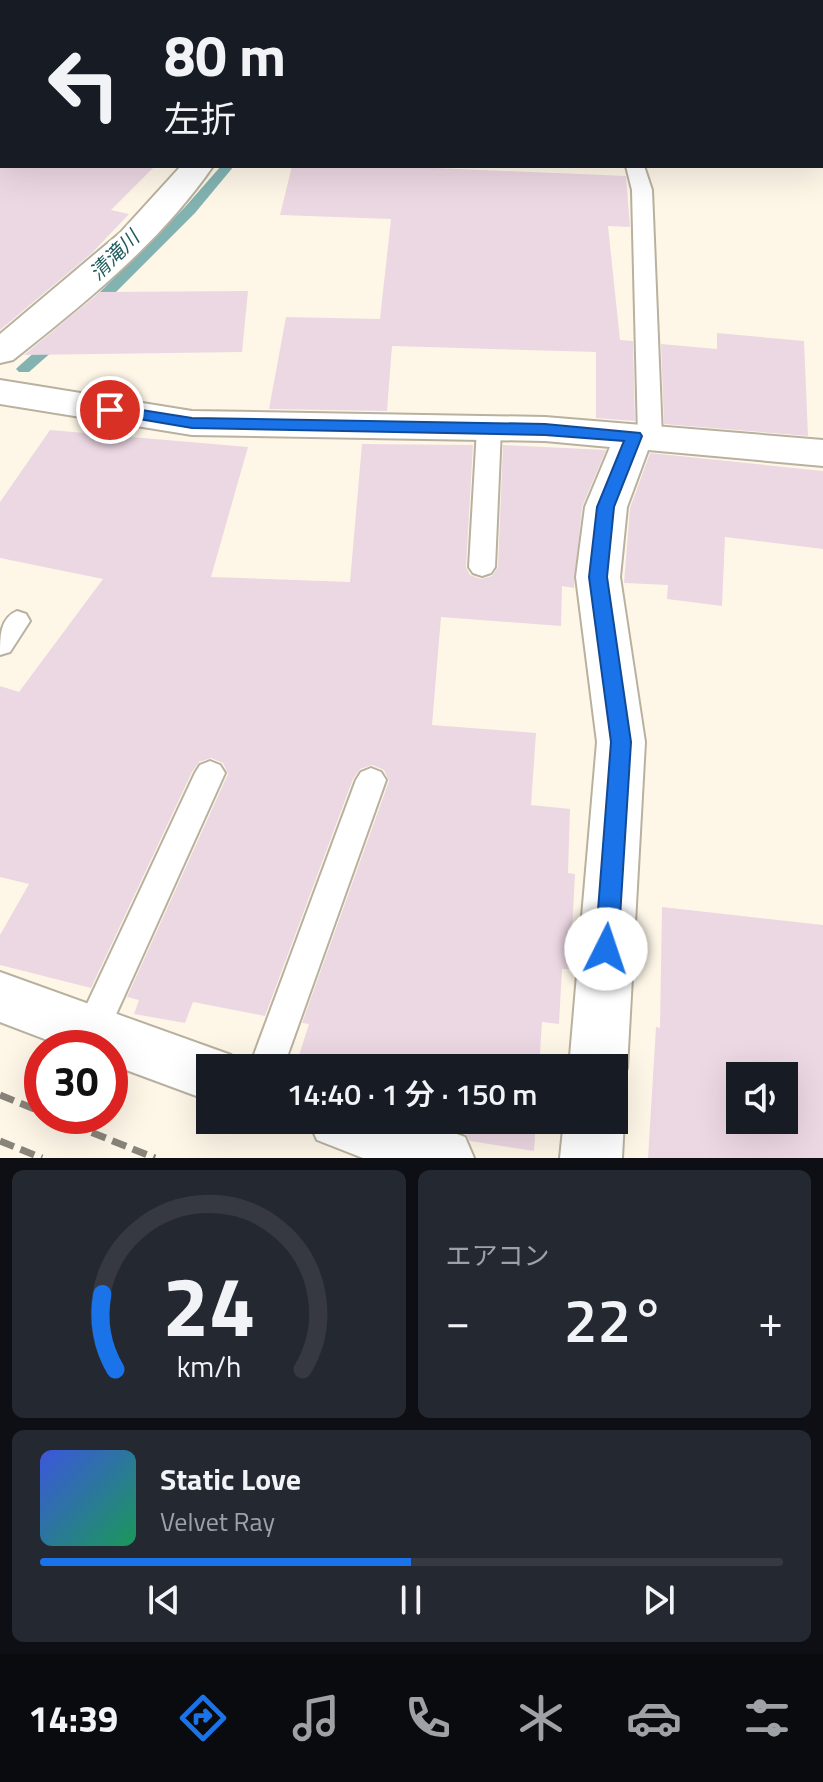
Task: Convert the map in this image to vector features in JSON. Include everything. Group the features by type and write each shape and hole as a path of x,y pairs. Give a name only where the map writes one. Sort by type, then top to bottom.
{"street":[{"path":"0,352 42,319 137,233 195,168"},
{"path":"0,392 192,423 489,429 642,437 823,453"},
{"path":"599,1054 621,742 598,577 606,507 642,437"},
{"path":"0,997 92,1030"},
{"path":"128,1043 196,1069"},
{"path":"377,1134 443,1158"},
{"path":"591,1158 593,1134"}],"lane":[{"path":"636,168 642,190 642,437"},
{"path":"482,567 489,429"},
{"path":"0,645 17,621"},
{"path":"92,1030 210,773"},
{"path":"271,1054 371,780"}],"building":[{"path":"0,168 153,168 111,210 129,214 92,253 0,330"},
{"path":"292,168 436,168 626,176 630,227 608,226 620,340 633,341 635,421 596,418 596,352 392,346 387,411 269,409 286,317 380,319 391,219 280,215"},
{"path":"248,291 242,352 24,355 100,292"},
{"path":"717,333 804,341 808,436 664,424 661,344 717,349"},
{"path":"50,430 248,447 211,577 350,582 362,444 473,445 466,567 470,575 481,579 492,576 498,567 503,445 606,450 582,507 574,588 562,586 561,626 441,617 432,725 536,733 531,805 570,809 568,873 575,874 570,969 562,969 559,1024 542,1022 540,1054 299,1054 309,1024 302,1023 389,781 384,770 372,765 360,769 353,779 265,1016 193,1002 185,1023 134,1014 139,1000 127,997 228,774 223,763 211,758 199,762 192,772 91,988 0,965 0,935 29,884 0,877 0,686 19,692 103,579 0,558 0,502"},
{"path":"650,453 823,471 823,549 725,537 722,606 667,599 668,585 624,583 630,508"},
{"path":"662,907 823,925 823,1158 648,1158 656,1027 660,1028"},
{"path":"466,1134 535,1134 534,1151 470,1141"}],"waterway":[{"name":"清滝川","path":"92,308 190,210 226,168"},
{"name":"清滝川","path":"24,369 58,339"}],"railway":[{"path":"0,1095 24,1105"},
{"path":"96,1134 155,1158"},
{"path":"0,1141 42,1158"}],"route":[{"path":"110,410 192,423 545,429 634,436 606,507 598,577 621,742 606,949"}]}
